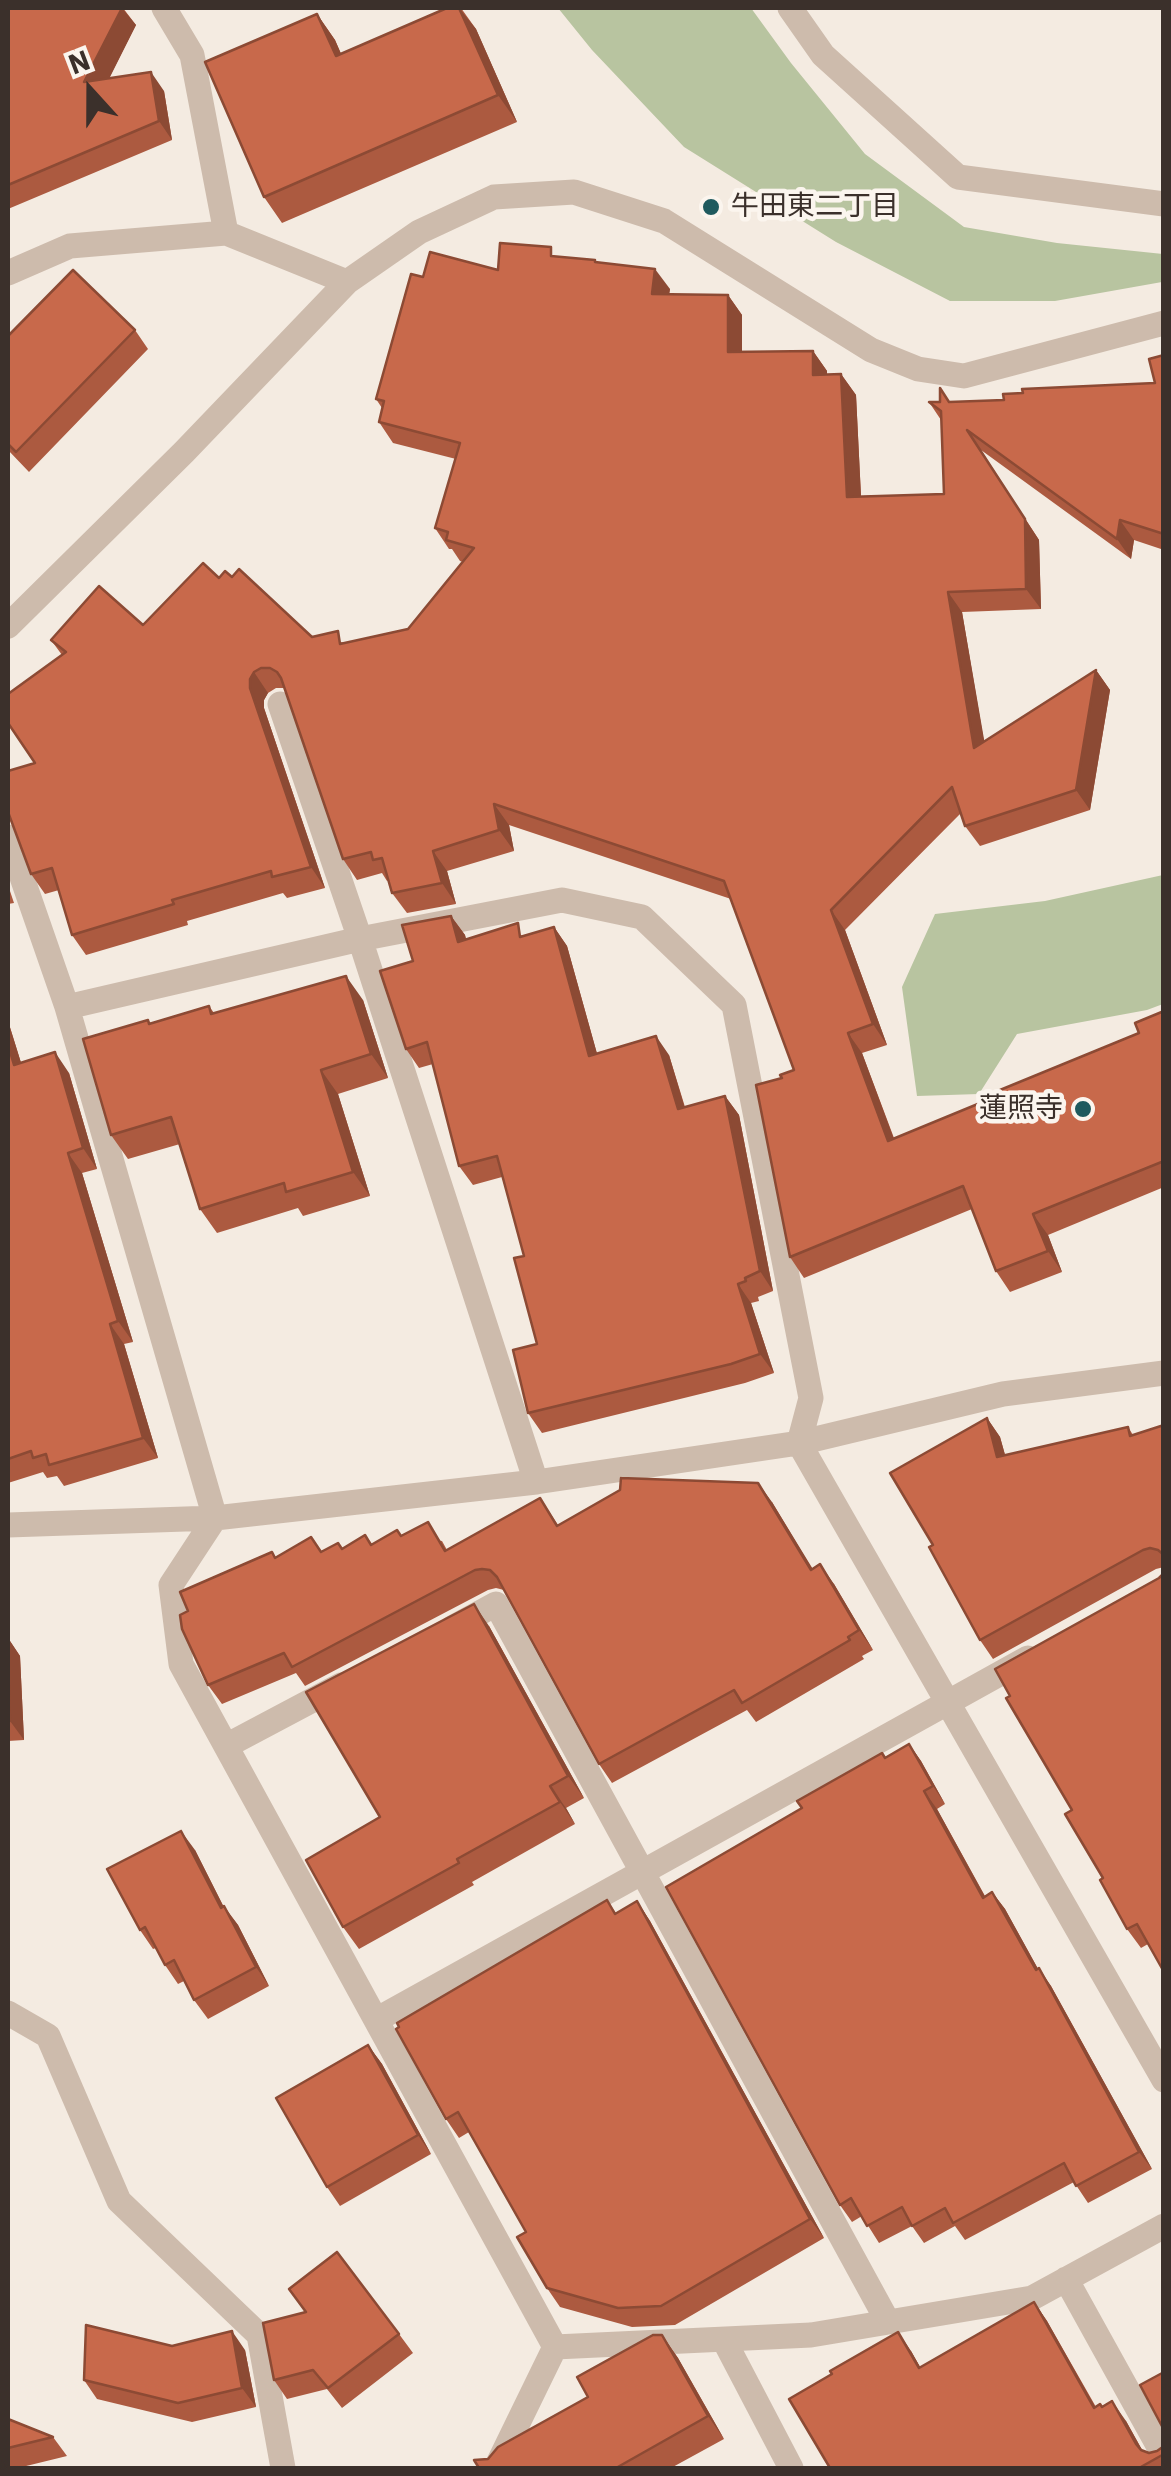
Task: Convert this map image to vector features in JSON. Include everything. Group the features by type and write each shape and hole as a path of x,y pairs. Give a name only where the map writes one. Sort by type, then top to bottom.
{"street":[{"path":"164,8 192,54 226,233"},
{"path":"790,8 822,55 958,176 1164,204"},
{"path":"8,626 184,452 347,282 419,232 494,197 574,192 664,222 872,350 918,369 964,376 1164,322"},
{"path":"8,272 70,246 226,233 347,282"},
{"path":"280,704 536,1482"},
{"path":"8,837 68,1007 216,1518"},
{"path":"68,1007 360,938 562,900 642,916 734,1005 811,1398 799,1443 1164,2080"},
{"path":"8,1524 216,1518 536,1482 799,1443 1003,1394 1164,1373"},
{"path":"216,1518 171,1584 181,1664 555,2347"},
{"path":"428,1640 496,1604 888,2322"},
{"path":"376,2020 1047,1647"},
{"path":"226,1746 361,1675"},
{"path":"8,2013 48,2036 119,2201 259,2335 283,2468"},
{"path":"555,2347 811,2335 1032,2298 1164,2226"},
{"path":"1066,2279 1164,2456"},
{"path":"724,2340 791,2468"},
{"path":"496,2468 555,2347"}],"green space":[{"path":"558,8 751,8 865,154 964,227 1057,243 1163,254 1162,282 1055,301 950,301 836,242 684,147 592,50"},
{"path":"1163,875 1163,1004 1017,1034 979,1094 917,1096 902,987 935,914 1045,901"}],"building":[{"path":"8,8 122,8 84,82 151,72 159,121 8,185"},
{"path":"447,8 459,8 498,95 264,197 205,62 317,14 336,56"},
{"path":"500,243 551,247 551,256 655,269 652,294 728,295 728,352 813,351 813,375 841,374 847,497 944,494 941,411 929,402 940,402 940,388 949,402 1004,400 1003,394 1023,393 1022,389 1155,383 1149,359 1164,355 1164,534 1120,520 1117,539 967,430 1025,519 1026,589 948,592 974,748 1096,670 1076,790 965,826 952,787 831,910 873,1024 848,1033 888,1141 1139,1033 1135,1023 1164,1011 1164,1161 1033,1214 1048,1251 996,1271 963,1186 790,1257 756,1085 782,1078 780,1075 794,1070 724,881 494,804 499,830 433,851 442,883 392,893 382,858 373,860 371,852 343,859 281,678 270,668 254,672 250,688 311,867 272,877 271,871 72,935 52,868 31,874 8,812 8,771 35,763 8,723 8,694 66,652 51,640 99,586 143,625 203,563 219,578 225,571 232,577 239,569 312,637 338,631 340,644 408,629 474,548 446,540 448,532 435,528 460,443 379,422 384,401 376,399 411,274 423,277 430,252 498,270"},
{"path":"73,270 135,330 16,452 8,444 8,336"},
{"path":"451,916 458,942 518,923 520,937 554,927 589,1056 656,1036 678,1109 725,1096 760,1271 738,1284 760,1354 528,1413 513,1350 537,1344 514,1258 524,1256 497,1156 459,1166 427,1042 406,1049 380,971 413,961 402,925"},
{"path":"346,976 371,1054 321,1070 353,1172 286,1192 284,1183 200,1209 171,1117 111,1135 83,1039 209,1006 211,1014"},
{"path":"8,1045 14,1065 55,1052 83,1148 68,1153 118,1321 110,1324 143,1438 49,1465 46,1454 33,1458 31,1451 8,1459"},
{"path":"987,1418 997,1457 1128,1427 1130,1436 1164,1425 1164,1555 1150,1548 1143,1550 980,1640 929,1547 933,1545 890,1473"},
{"path":"621,1478 758,1483 811,1570 820,1564 859,1630 848,1637 850,1640 742,1703 734,1690 599,1764 490,1570 475,1570 292,1667 284,1653 208,1685 182,1629 180,1615 188,1611 180,1592 272,1552 275,1558 311,1537 321,1552 338,1543 342,1549 365,1535 371,1545 397,1530 401,1536 428,1522 445,1551 540,1498 557,1526 620,1490"},
{"path":"1164,1573 1164,1972 1137,1924 1127,1929 1100,1880 1103,1878 1065,1814 1072,1810 1006,1698 1010,1696 995,1669"},
{"path":"474,1604 568,1776 550,1786 560,1802 343,1927 306,1860 380,1817 306,1692"},
{"path":"909,1744 933,1786 924,1791 983,1898 992,1892 1036,1970 1039,1968 1139,2152 1076,2186 1064,2163 953,2223 945,2208 912,2226 902,2207 867,2226 851,2198 840,2205 666,1887 802,1808 797,1801 882,1753 885,1758"},
{"path":"181,1831 256,1967 194,2000 174,1960 165,1965 145,1927 140,1930 107,1869"},
{"path":"607,1900 615,1914 637,1901 810,2219 661,2306 618,2308 547,2288 517,2237 526,2232 458,2112 446,2119 396,2029 397,2023"},
{"path":"368,2045 418,2135 327,2187 276,2098"},
{"path":"337,2252 399,2334 328,2388 313,2370 274,2380 263,2323 306,2312 289,2289"},
{"path":"1034,2302 1094,2408 1112,2401 1141,2450 1149,2453 1164,2446 1164,2454 1139,2468 830,2468 789,2399 898,2332 919,2368"},
{"path":"86,2325 172,2346 232,2331 242,2388 178,2403 84,2380"},
{"path":"653,2335 662,2335 708,2416 616,2468 479,2468 474,2460 488,2459 498,2447 588,2397 577,2377"},
{"path":"1164,2372 1164,2430 1140,2385"},
{"path":"8,2419 53,2437 8,2448"}],"place":[{"name":"牛田東二丁目","path":"711,207"},
{"name":"蓮照寺","path":"1083,1109"}]}
